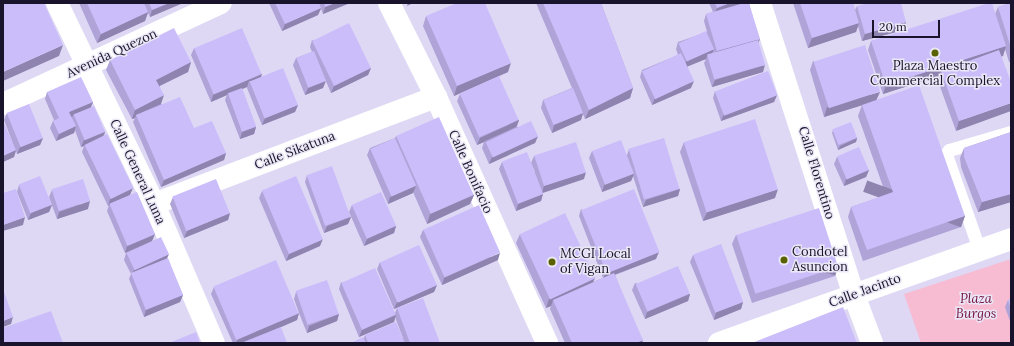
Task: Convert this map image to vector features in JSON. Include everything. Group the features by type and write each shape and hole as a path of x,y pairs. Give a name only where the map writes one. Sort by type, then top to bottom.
{"street":[{"name":"Calle General Luna","path":"57,3 86,66 154,204 214,343"},
{"name":"Avenida Quezon","path":"3,104 221,3"},
{"name":"Calle Bonifacio","path":"389,3 436,97 548,343"},
{"name":"Calle Florentino","path":"760,3 854,295 872,343"},
{"name":"Calle Sikatuna","path":"154,204 436,97"},
{"name":"Calle Jacinto","path":"719,343 979,249 1011,240"}],"lane":[{"path":"979,249 946,154 949,150 1011,132"}],"green space":[{"name":"Plaza Burgos","path":"1011,259 1011,343 921,343 904,294"}],"building":[{"path":"3,3 44,3 63,45 3,72"},
{"path":"87,3 144,3 148,12 101,34"},
{"path":"149,3 169,3 152,10"},
{"path":"275,3 319,3 321,8 285,24"},
{"path":"324,3 335,3 325,7"},
{"path":"457,3 485,3 511,63 457,86 426,16"},
{"path":"543,3 601,3 633,88 589,110"},
{"path":"715,3 730,3 717,8"},
{"path":"744,3 749,3 760,39 717,51 706,14"},
{"path":"800,3 853,3 859,23 812,38"},
{"path":"868,3 901,3 906,22 865,34 857,6"},
{"name":"Plaza Maestro Commercial Complex","path":"992,3 1006,46 886,85 871,41"},
{"path":"1011,3 1011,48 998,7"},
{"path":"349,23 371,68 334,86 312,41"},
{"path":"174,28 191,62 156,80 164,95 135,110 110,60"},
{"path":"242,28 262,74 214,94 194,48"},
{"path":"706,31 714,49 687,61 679,43"},
{"path":"758,40 765,65 714,80 707,55"},
{"name":"Plaza Maestro Commercial Complex","path":"865,45 880,92 829,108 814,62"},
{"path":"999,50 1011,82 1011,103 959,121 941,71"},
{"path":"314,51 326,81 308,88 296,58"},
{"path":"681,53 694,81 655,99 642,71"},
{"path":"283,68 298,105 265,119 250,81"},
{"path":"768,71 777,95 724,116 715,91"},
{"path":"499,76 519,120 479,137 460,93"},
{"path":"81,77 93,102 69,112 76,126 59,134 53,121 59,118 47,92"},
{"name":"Plaza Maestro Commercial Complex","path":"919,85 965,216 867,250 851,207 893,192 862,105"},
{"path":"242,88 256,127 242,132 228,93"},
{"path":"573,88 583,113 553,125 543,100"},
{"path":"180,97 194,128 212,121 226,153 164,180 136,115"},
{"path":"29,104 43,138 21,147 7,113"},
{"path":"94,106 105,132 85,140 74,115"},
{"path":"439,117 474,195 431,214 396,136"},
{"path":"755,119 778,189 707,213 684,142"},
{"path":"531,121 538,136 493,158 486,142"},
{"path":"3,122 16,150 3,156"},
{"path":"851,122 857,138 838,145 832,129"},
{"path":"1011,132 1011,194 982,202 964,157 964,148"},
{"path":"107,134 133,188 111,199 85,145"},
{"path":"395,138 416,186 391,196 370,149"},
{"path":"664,138 679,189 644,200 629,149"},
{"path":"621,140 634,174 605,185 592,151"},
{"path":"576,142 586,172 544,186 534,156"},
{"path":"859,147 869,170 847,179 837,156"},
{"path":"527,152 543,194 518,204 502,162"},
{"path":"332,166 350,217 325,226 307,175"},
{"path":"40,176 52,205 30,213 19,185"},
{"path":"296,176 323,240 289,254 262,190"},
{"path":"83,179 90,201 59,211 52,189"},
{"path":"216,179 230,213 186,231 172,197"},
{"path":"16,189 25,217 3,225 3,193"},
{"path":"634,189 659,252 607,273 581,210"},
{"path":"137,192 155,234 127,246 109,204"},
{"path":"381,192 396,226 367,239 352,205"},
{"path":"479,205 500,253 444,277 423,230"},
{"name":"Condotel Asuncion","path":"819,208 838,267 755,294 736,235"},
{"path":"565,213 595,278 550,299 520,234"},
{"path":"161,237 169,254 135,270 127,253"},
{"path":"721,244 743,302 715,313 693,255"},
{"path":"419,245 437,285 398,303 380,262"},
{"path":"168,258 183,295 146,310 131,273"},
{"path":"276,260 299,313 236,340 213,287"},
{"path":"678,266 690,294 647,312 636,284"},
{"path":"375,268 396,315 362,330 341,283"},
{"path":"614,273 643,340 636,343 572,343 553,300"},
{"path":"327,280 339,314 308,325 296,291"},
{"path":"3,289 13,317 3,321"},
{"path":"423,298 440,343 410,343 397,308"},
{"path":"1011,299 1011,310 1008,300"},
{"path":"843,307 857,343 752,343"},
{"path":"51,311 63,343 3,343 3,328"},
{"path":"396,322 405,343 368,343 365,335"},
{"path":"281,327 287,343 241,343"},
{"path":"196,332 200,343 169,343"},
{"path":"363,337 366,343 351,343"}],"place":[{"name":"Plaza Maestro Commercial Complex","path":"935,53"},
{"name":"Condotel Asuncion","path":"784,260"},
{"name":"MCGI Local of Vigan","path":"552,262"}]}
